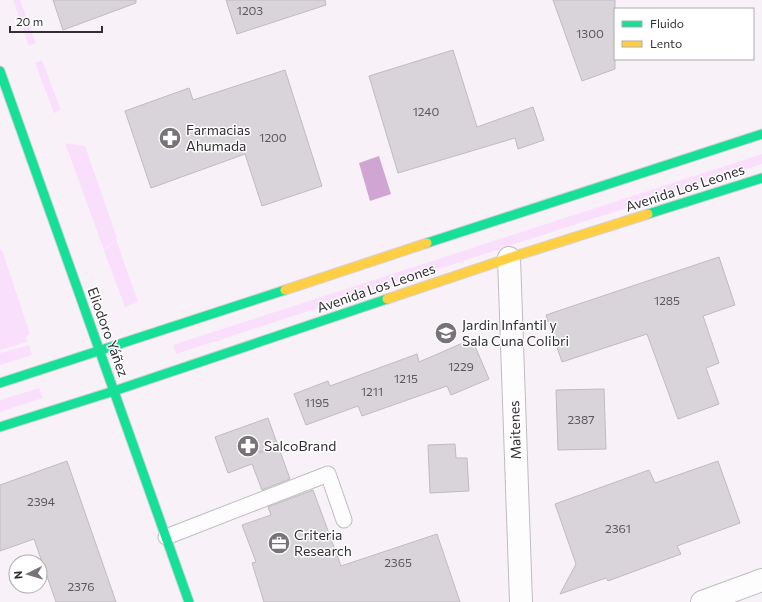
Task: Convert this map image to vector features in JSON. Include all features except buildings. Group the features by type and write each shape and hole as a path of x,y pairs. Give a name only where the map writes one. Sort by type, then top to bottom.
{"main road":[{"name":"Eliodoro Yáñez","path":"0,71 189,602"},
{"name":"Avenida Los Leones","path":"0,383 762,134"},
{"name":"Avenida Los Leones","path":"0,427 114,391 508,258 762,178"}],"street":[{"name":"Maitenes","path":"508,258 521,602"},
{"path":"702,602 762,580"}],"lane":[{"path":"166,537 328,474 344,520"}],"shaded area":[{"path":"13,0 20,0 36,43 29,46"},
{"path":"42,60 61,110 54,113 35,63"},
{"path":"65,143 85,146 117,238 104,250"},
{"path":"762,154 762,164 176,354 173,345"},
{"path":"379,156 391,194 370,201 359,163"},
{"path":"116,239 138,302 125,307 104,251"},
{"path":"0,250 2,250 30,334 26,336 27,342 0,350"},
{"path":"29,345 32,355 0,365 0,353"},
{"path":"39,388 43,398 0,412 0,400"}],"traffic: fast":[{"path":"0,71 189,602"},
{"path":"427,243 762,134"},
{"path":"648,214 762,178"},
{"path":"0,383 285,290"},
{"path":"0,427 114,391 387,299"}],"traffic: slow":[{"path":"387,299 509,258 648,214"},
{"path":"285,290 427,243"}],"place":[{"name":"Farmacias Ahumada","path":"170,138"},
{"name":"Jardin Infantil y Sala Cuna Colibri","path":"446,333"},
{"name":"SalcoBrand","path":"248,446"},
{"name":"Criteria Research","path":"279,543"}]}
